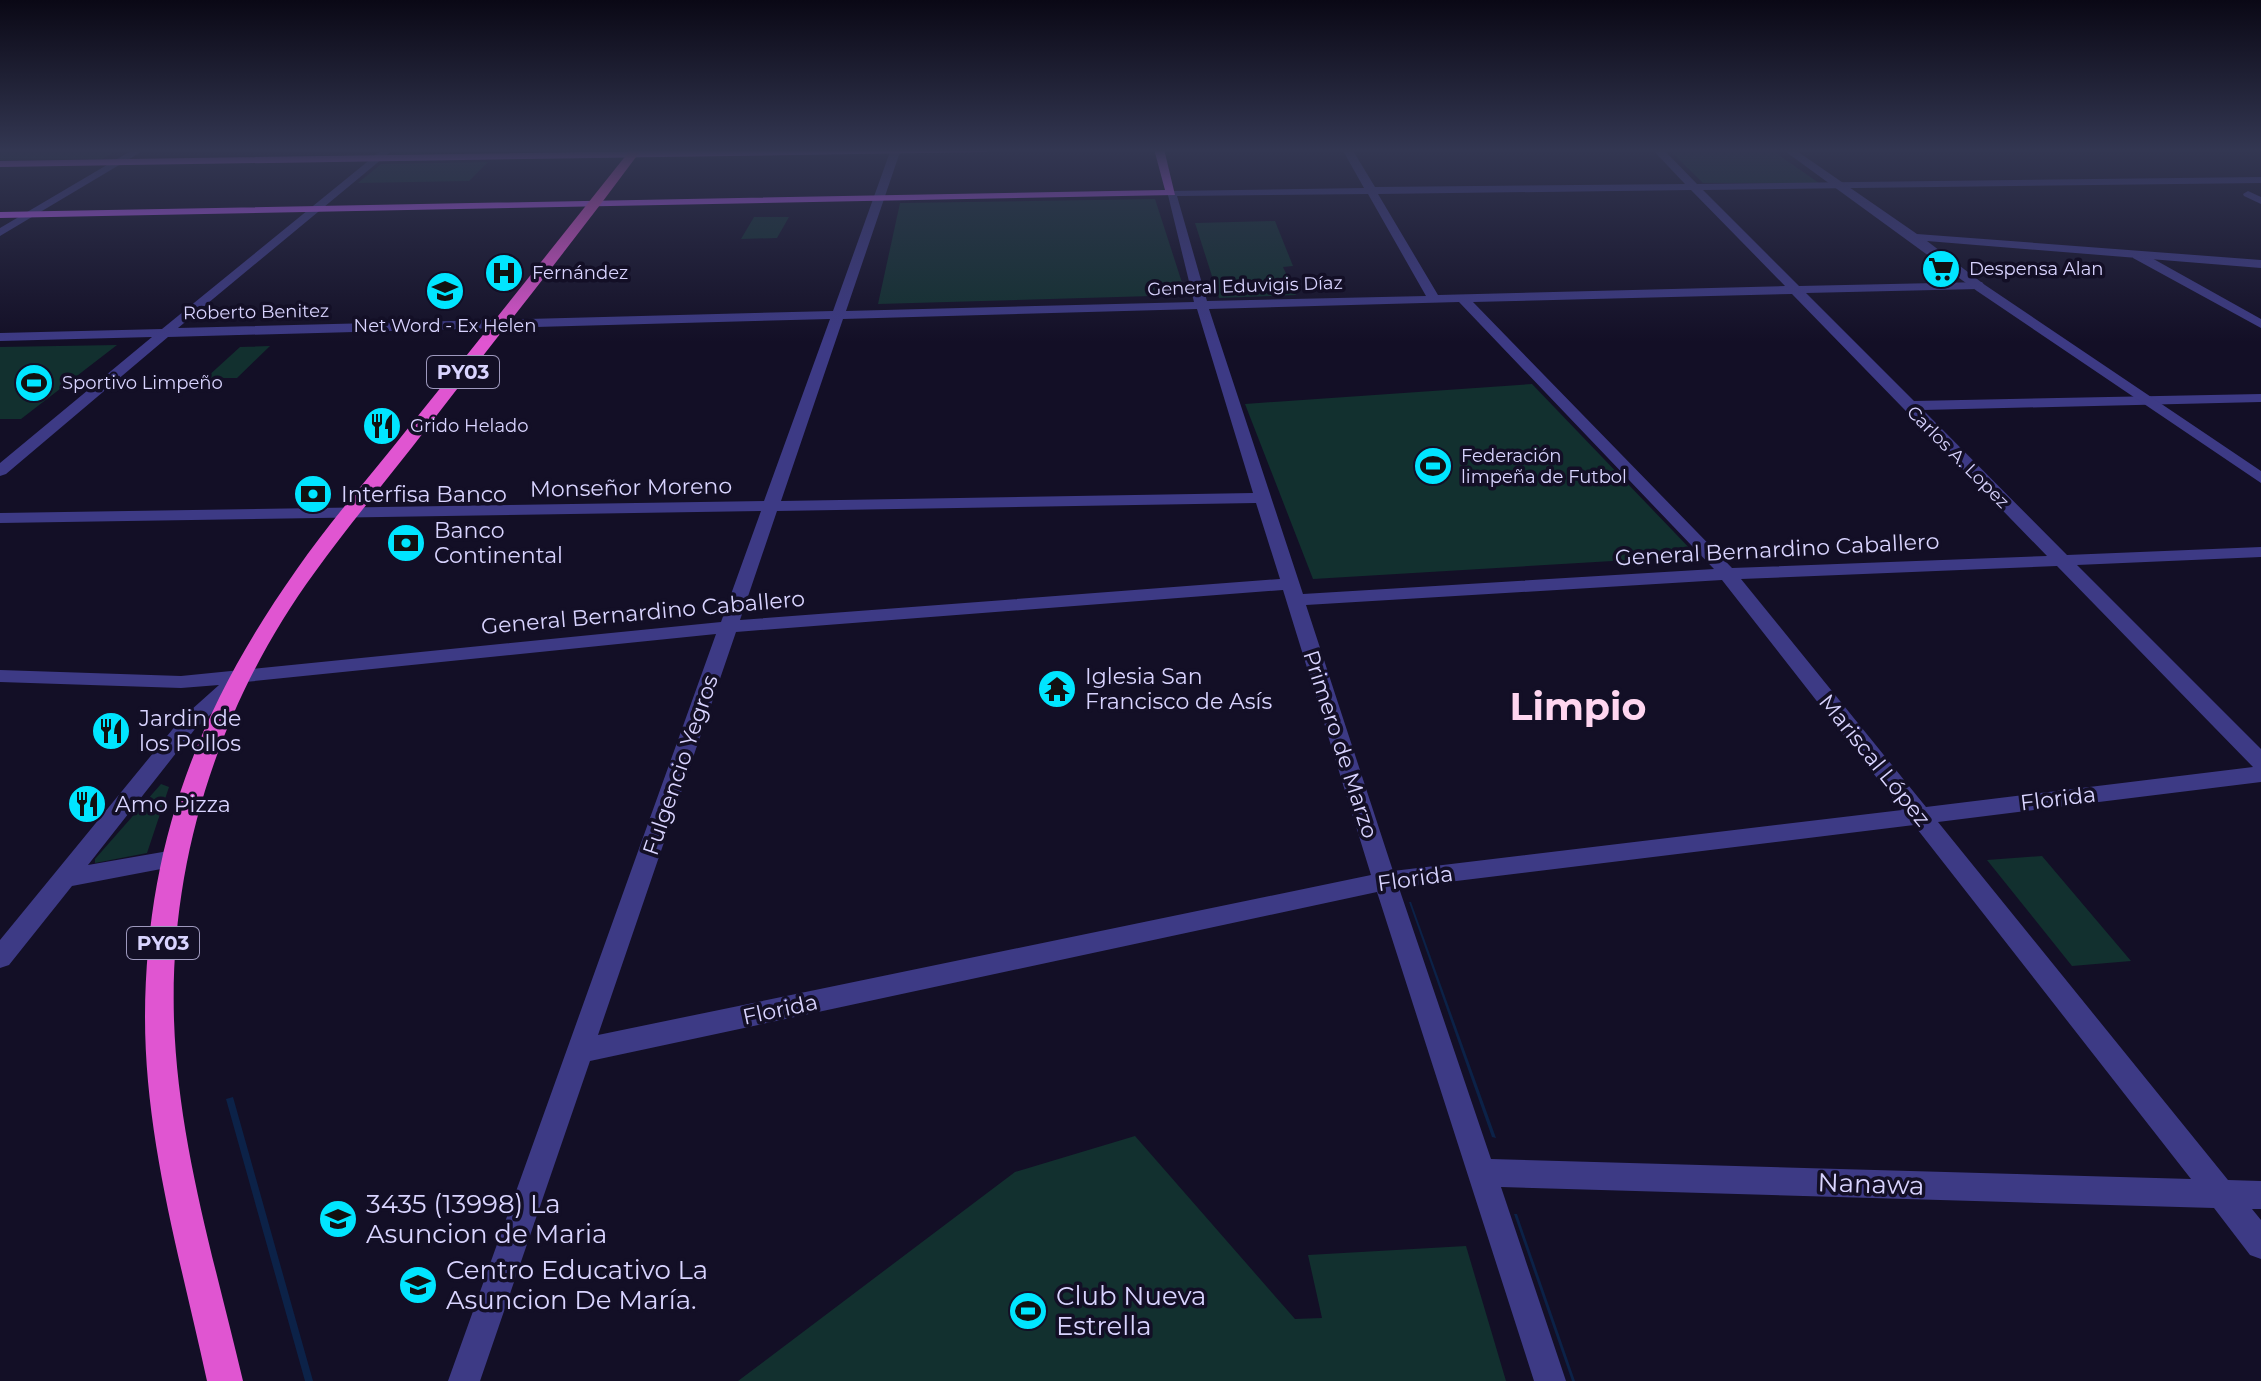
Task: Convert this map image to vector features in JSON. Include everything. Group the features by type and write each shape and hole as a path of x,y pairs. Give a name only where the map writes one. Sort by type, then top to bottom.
{"highway":[{"name":"PY03","path":"225,1381 182,1192 166,1105 160,1041 167,900 174,859 201,762 240,676 266,629 298,582 507,324 590,213"}],"main road":[{"path":"0,215 139,213"}],"street":[{"path":"0,233 33,213"},
{"path":"0,471 307,213"},
{"name":"Fulgencio Yegros","path":"464,1381 874,213"},
{"name":"Primero de Marzo","path":"1177,213 1202,306 1385,881 1550,1381"},
{"path":"1384,213 1434,299"},
{"name":"Carlos A. Lopez","path":"1722,213 1908,406 2261,762"},
{"path":"1880,213 1980,286 2261,478"},
{"path":"1914,237 2261,264"},
{"path":"2137,255 2261,324"},
{"path":"1980,286 1978,293 1982,298 2261,495"},
{"name":"General Eduvigis Díaz","path":"507,324 1980,286"},
{"name":"Mariscal López","path":"1463,299 1727,574 2261,1244"},
{"name":"Roberto Benitez","path":"0,337 507,324"},
{"path":"1908,406 2261,398"},
{"name":"Monseñor Moreno","path":"0,518 1263,498"},
{"name":"General Bernardino Caballero","path":"0,676 165,682 729,627 1293,592 2261,552"},
{"path":"0,958 188,724 240,676"},
{"name":"Florida","path":"580,1051 1385,881 2261,774"},
{"path":"64,878 174,859"},
{"name":"Nanawa","path":"1481,1173 2261,1195"}],"green space":[{"path":"898,213 1160,213 1186,295 878,304"},
{"path":"754,217 789,217 777,238 741,239"},
{"path":"1275,221 1293,266 1283,267 1296,295 1219,298 1195,223"},
{"name":"Sportivo Limpeño","path":"117,345 21,419 0,419 0,347"},
{"path":"270,346 237,378 206,378 240,347"},
{"path":"1532,384 1697,556 1313,579 1245,404"},
{"path":"161,784 169,787 147,853 95,863 95,859"},
{"path":"2042,856 2131,961 2072,966 1987,860"},
{"path":"1135,1136 1295,1319 1322,1318 1308,1255 1466,1246 1506,1381 738,1381 1015,1172"}],"water":[{"path":"1411,902 1496,1138 1492,1137"},
{"path":"233,1097 313,1381 305,1381 226,1099"},
{"path":"1514,1214 1517,1214 1575,1381 1572,1381"}],"place":[{"name":"Despensa Alan","path":"1941,269"},
{"name":"Fernández","path":"504,273"},
{"name":"Net Word - Ex Helen","path":"445,291"},
{"name":"Sportivo Limpeño","path":"34,383"},
{"name":"Grido Helado","path":"382,426"},
{"name":"Federación limpeña de Futbol","path":"1433,466"},
{"name":"Interfisa Banco","path":"313,494"},
{"name":"Banco Continental","path":"406,543"},
{"name":"Iglesia San Francisco de Asís","path":"1057,689"},
{"name":"Jardin de los Pollos","path":"111,731"},
{"name":"Amo Pizza","path":"87,804"},
{"name":"3435 (13998) La Asuncion de Maria","path":"338,1219"},
{"name":"Centro Educativo La Asuncion De María.","path":"418,1285"},
{"name":"Club Nueva Estrella","path":"1028,1311"}],"district":[{"name":"Limpio","path":"1578,707"}]}
